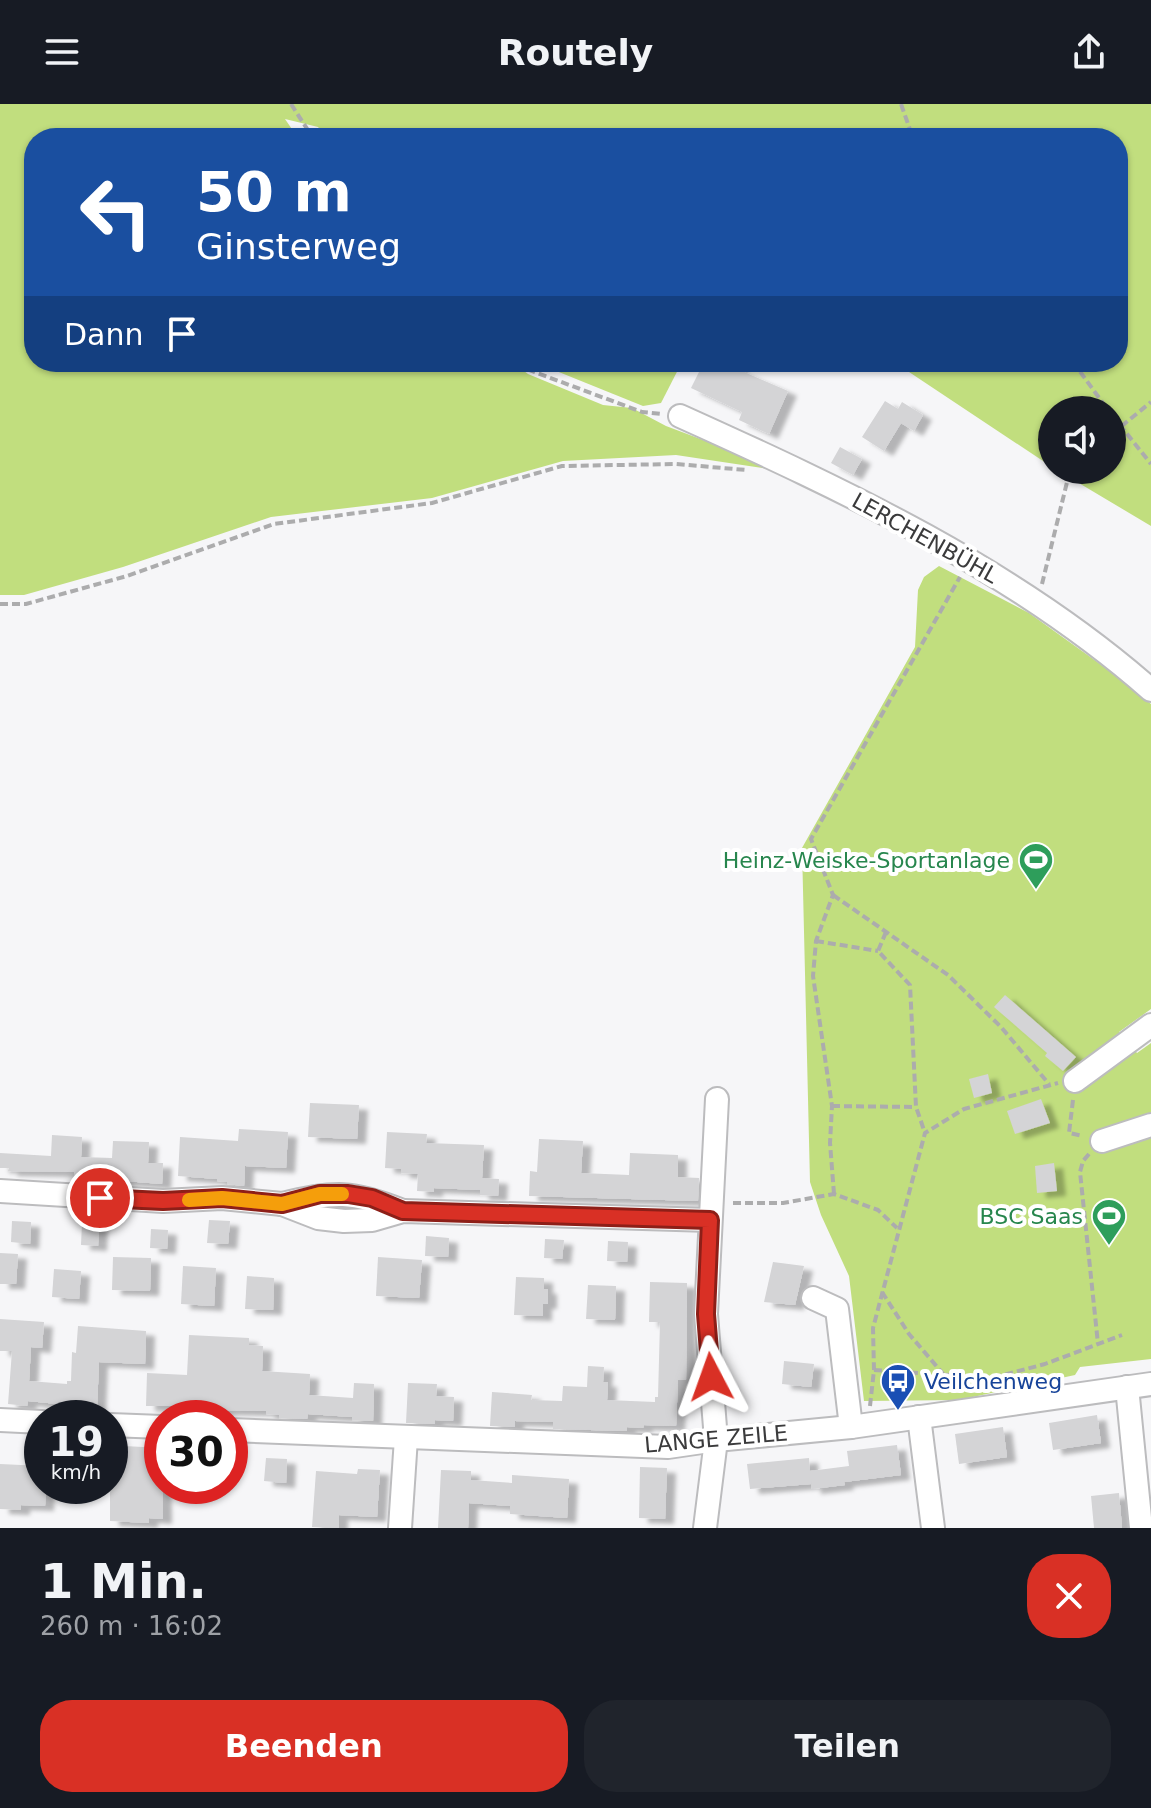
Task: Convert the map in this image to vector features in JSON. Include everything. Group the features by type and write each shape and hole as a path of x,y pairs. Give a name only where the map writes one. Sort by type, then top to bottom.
{"street":[{"name":"LERCHENBÜHL","path":"680,416 796,468 1038,601 1151,690"},
{"path":"1075,1081 1151,1025"},
{"path":"705,1528 716,1440 706,1314 717,1099"},
{"path":"1102,1141 1151,1125"},
{"path":"2,1193 163,1201 222,1198 282,1204 318,1218 344,1221 372,1220 403,1211 710,1211"},
{"path":"813,1298 837,1309 859,1426"},
{"name":"LANGE ZEILE","path":"248,1431 668,1447 859,1426 1151,1384"},
{"path":"1127,1387 1141,1528"},
{"path":"919,1417 933,1528"},
{"path":"0,1420 24,1421"},
{"path":"400,1528 406,1438"}],"path":[{"path":"291,104 307,128"},
{"path":"901,104 909,128"},
{"path":"534,372 642,412 680,416"},
{"path":"1080,372 1098,396"},
{"path":"1126,424 1151,402"},
{"path":"1126,433 1151,464"},
{"path":"0,604 26,604 127,576 274,524 432,503 562,466 676,464 754,471"},
{"path":"1038,601 1067,484"},
{"path":"969,561 811,839 833,895 948,975 1001,1027 1049,1084"},
{"path":"833,895 816,941 813,976 832,1106 830,1143 834,1194"},
{"path":"878,951 886,932"},
{"path":"816,941 878,951 910,985 916,1107 925,1133 873,1328 874,1370 859,1426"},
{"path":"925,1133 964,1109 1049,1084 1075,1081 1069,1133"},
{"path":"832,1106 916,1107"},
{"path":"1098,1344 1080,1172 1083,1161 1102,1141"},
{"path":"710,1211 834,1194 878,1210 898,1229"},
{"path":"882,1292 909,1334 945,1376"},
{"path":"874,1370 992,1378 1045,1364 1122,1335"}],"green space":[{"path":"0,104 1151,104 1151,526 1080,484 1126,484 1126,396 1038,396 1038,458 909,372 1128,372 1128,128 319,128 285,119 291,128 24,128 24,372 525,372 603,405 632,408 666,426 777,468 676,455 563,461 432,498 271,517 123,567 24,595 0,595"},
{"path":"559,372 677,372 661,403 643,406"},
{"path":"939,566 1029,613 1151,704 1151,1009 1119,1032 1137,1053 1151,1043 1151,1359 1080,1367 1075,1375 959,1400 864,1401 849,1276 821,1215 810,1182 802,848 915,647 918,590 924,577"}],"building":[{"path":"699,372 744,372 788,391 769,434 739,420 742,412 691,388"},
{"path":"885,401 898,409 902,402 923,415 914,431 901,423 884,451 862,437"},
{"path":"840,447 862,459 853,475 831,463"},
{"path":"1005,995 1076,1057 1063,1071 994,1007"},
{"path":"988,1074 992,1093 974,1098 969,1079"},
{"path":"1041,1099 1050,1123 1015,1134 1007,1111"},
{"path":"310,1103 359,1105 357,1139 308,1137"},
{"path":"239,1129 288,1132 286,1168 245,1166 244,1186 217,1179 178,1176 180,1137 238,1141"},
{"path":"387,1132 427,1134 426,1143 484,1145 482,1178 499,1179 498,1196 480,1195 480,1190 434,1188 434,1192 417,1191 418,1174 385,1168"},
{"path":"52,1135 82,1137 81,1157 112,1158 113,1141 149,1142 148,1163 163,1163 162,1184 74,1177 74,1172 8,1171 9,1168 0,1168 0,1153 51,1156"},
{"path":"539,1139 583,1141 581,1173 629,1175 630,1153 678,1155 678,1177 699,1178 698,1201 529,1196 530,1171 537,1172"},
{"path":"1054,1163 1057,1191 1037,1193 1035,1166"},
{"path":"209,1220 230,1221 228,1244 207,1243"},
{"path":"12,1221 31,1222 30,1244 11,1242"},
{"path":"82,1223 99,1223 98,1246 81,1245"},
{"path":"151,1229 168,1230 167,1249 150,1248"},
{"path":"426,1236 449,1238 448,1257 425,1256"},
{"path":"545,1239 564,1240 562,1259 544,1258"},
{"path":"608,1241 628,1242 627,1262 607,1261"},
{"path":"0,1253 18,1254 16,1284 0,1284"},
{"path":"113,1257 151,1258 150,1291 112,1290"},
{"path":"378,1257 422,1260 419,1298 376,1296"},
{"path":"773,1262 804,1266 795,1305 764,1302"},
{"path":"183,1266 216,1268 214,1306 181,1304"},
{"path":"54,1269 81,1271 79,1299 52,1297"},
{"path":"247,1276 274,1278 273,1310 245,1309"},
{"path":"516,1277 544,1278 548,1304 543,1304 543,1316 514,1315"},
{"path":"650,1282 687,1283 686,1380 678,1380 676,1426 644,1425 643,1428 627,1427 627,1431 553,1429 553,1422 515,1421 515,1427 490,1426 492,1392 532,1395 531,1400 562,1401 563,1386 587,1387 588,1366 604,1367 603,1382 608,1382 607,1400 655,1402 655,1397 658,1397 660,1322 649,1322"},
{"path":"588,1285 616,1286 615,1320 586,1319"},
{"path":"0,1319 44,1322 42,1348 31,1347 29,1381 67,1384 71,1381 72,1352 76,1353 78,1326 146,1331 145,1364 99,1362 97,1400 24,1400 24,1406 8,1404 12,1351 0,1351"},
{"path":"189,1335 249,1338 249,1345 263,1346 262,1371 310,1374 309,1395 353,1398 354,1383 374,1384 373,1421 308,1414 307,1419 279,1418 279,1415 266,1414 266,1411 248,1411 248,1400 146,1400 147,1373 187,1375"},
{"path":"784,1361 814,1364 811,1387 782,1384"},
{"path":"408,1383 437,1384 436,1396 454,1397 453,1421 406,1423"},
{"path":"1097,1415 1101,1443 1053,1450 1049,1423"},
{"path":"1003,1427 1007,1457 959,1464 955,1434"},
{"path":"897,1445 901,1475 812,1489 811,1479 811,1484 750,1489 747,1464 809,1458 810,1471 849,1466 847,1451"},
{"path":"128,1446 144,1447 144,1504 163,1504 163,1519 149,1518 149,1523 110,1521 110,1504 128,1504"},
{"path":"266,1458 287,1459 286,1483 264,1481"},
{"path":"0,1464 24,1465 24,1504 45,1506 21,1505 21,1510 0,1509"},
{"path":"640,1467 667,1468 665,1519 639,1518"},
{"path":"358,1469 380,1470 377,1517 339,1515 339,1528 312,1527 316,1471 357,1474"},
{"path":"441,1470 471,1471 471,1480 512,1483 512,1475 569,1479 567,1518 510,1514 510,1506 469,1503 468,1528 438,1528"},
{"path":"1119,1493 1122,1528 1094,1528 1091,1496"}],"slow traffic":[{"path":"189,1200 222,1198 282,1204 320,1194 342,1194"}],"place":[{"name":"Heinz-Weiske-Sportanlage","path":"1036,891"},
{"name":"BSC Saas","path":"1109,1247"},
{"name":"Veilchenweg","path":"898,1412"}],"route":[{"path":"100,1198 163,1201 222,1198 282,1204 320,1194 348,1194 372,1198 403,1211 710,1220 706,1314 711,1377"}]}
